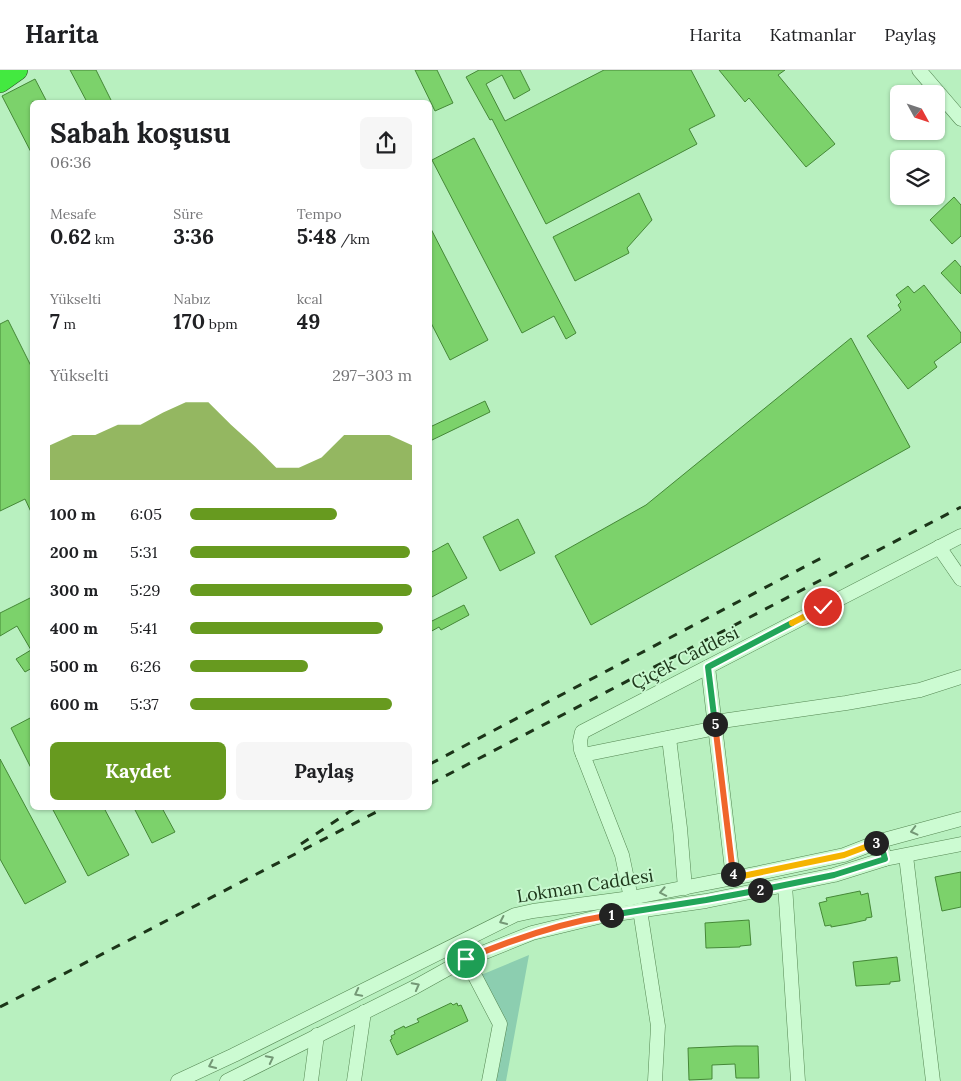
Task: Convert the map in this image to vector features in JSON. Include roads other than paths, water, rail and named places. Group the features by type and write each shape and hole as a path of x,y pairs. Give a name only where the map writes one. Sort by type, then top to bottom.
{"highway":[{"path":"0,82 17,70"}],"street":[{"path":"919,70 961,119"},
{"name":"Çiçek Caddesi","path":"631,898 622,855 580,746 582,732 961,536"},
{"path":"938,547 961,579"},
{"path":"708,667 733,878"},
{"path":"583,755 669,738 715,725 920,690 961,677"},
{"path":"669,738 685,888"},
{"name":"Lokman Caddesi","path":"178,1081 234,1056 515,915 631,898 844,855 880,841 961,819"},
{"path":"880,841 885,859"},
{"name":"Lokman Caddesi","path":"227,1081 466,959 508,942 555,927 602,916 706,900 834,875 885,859 961,844"},
{"path":"906,856 933,1081"},
{"path":"785,884 798,1081"},
{"path":"640,910 658,1026 655,1081"},
{"path":"466,959 500,1024 489,1081"},
{"path":"354,1081 364,1012"},
{"path":"311,1081 317,1036"}],"railway":[{"path":"432,783 961,507"},
{"path":"432,763 827,555"},
{"path":"301,844 352,810"},
{"path":"0,1007 380,810"}]}
